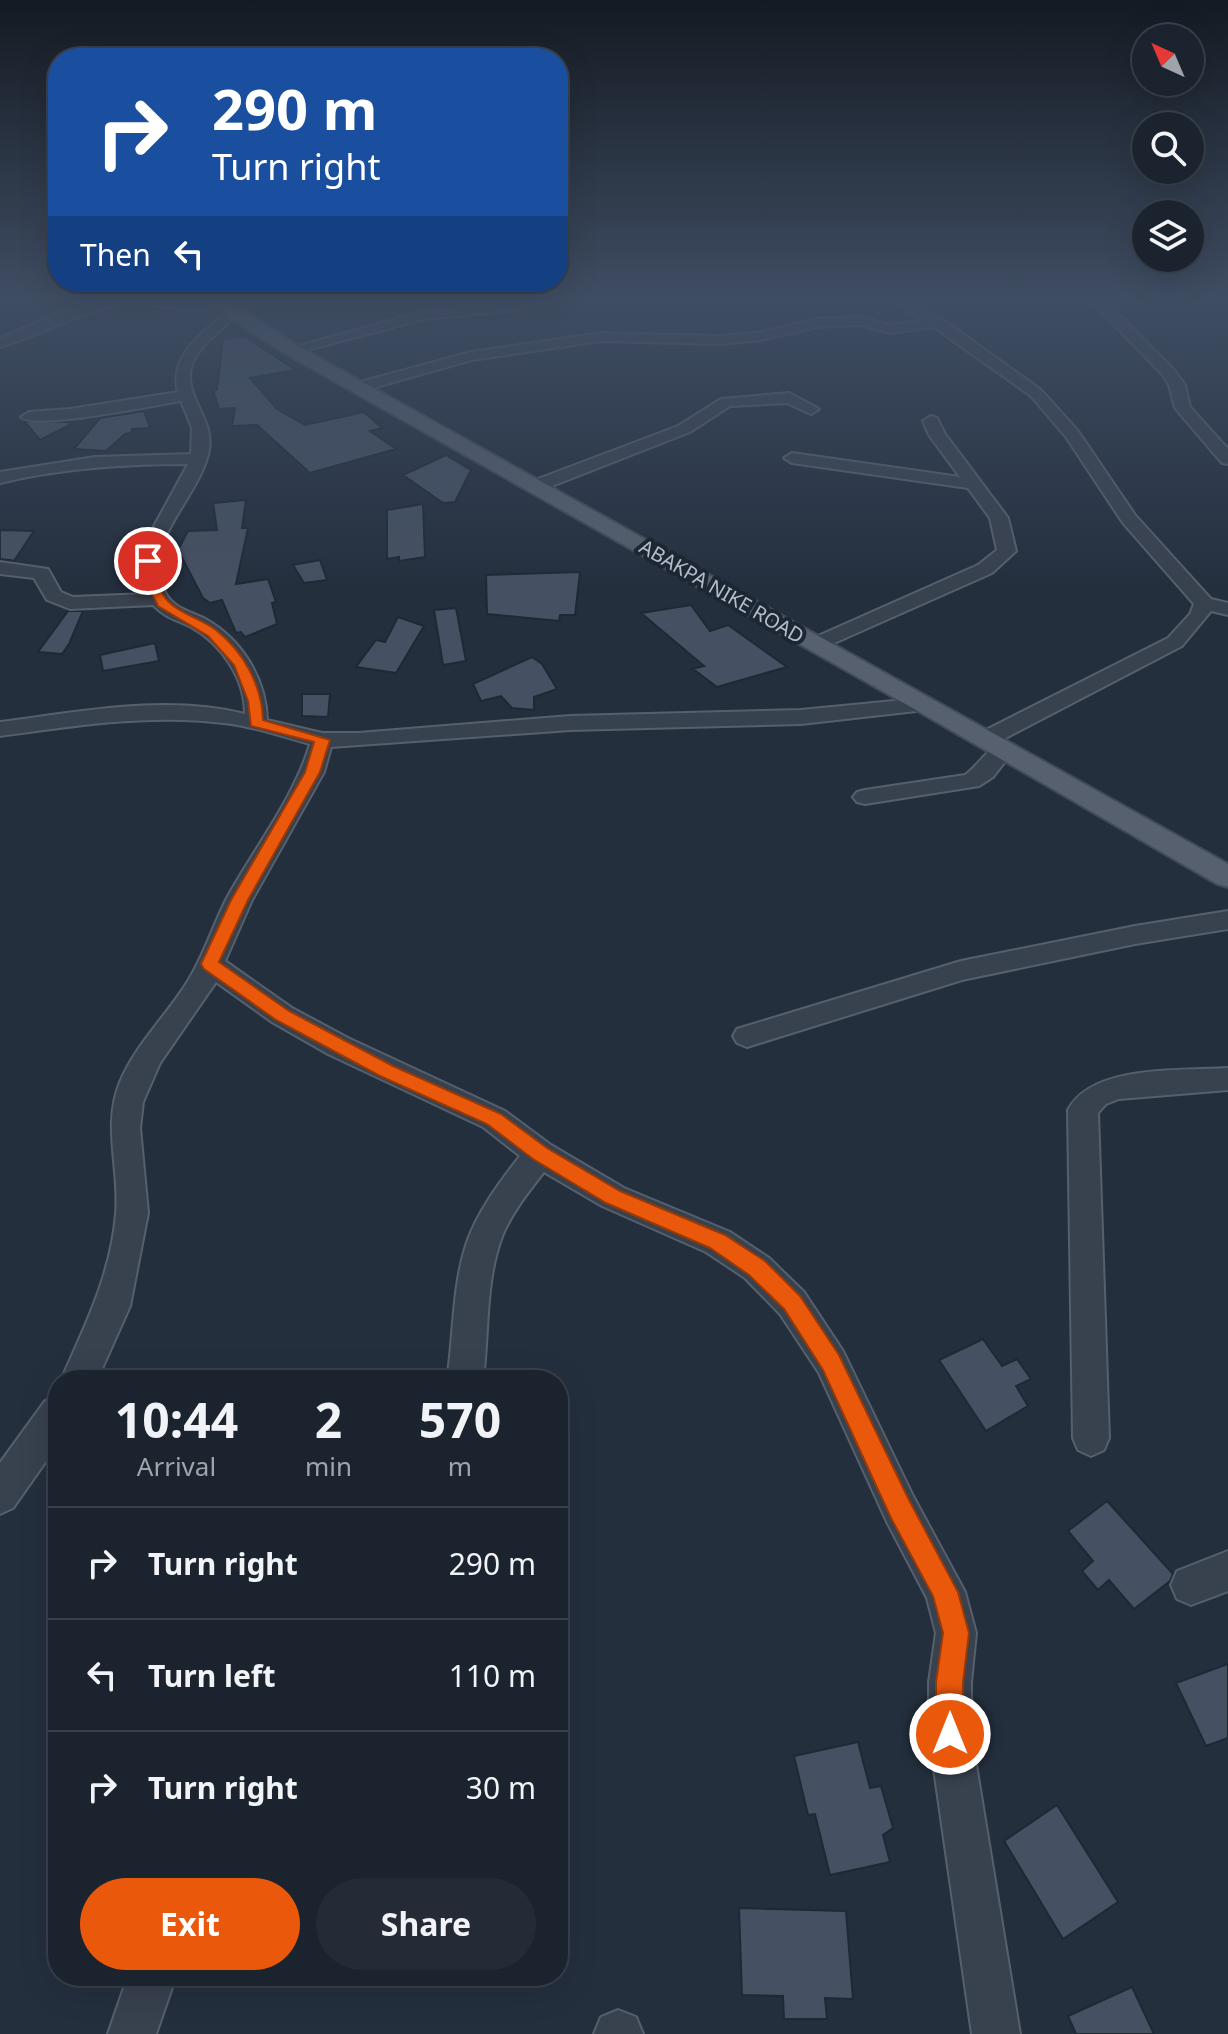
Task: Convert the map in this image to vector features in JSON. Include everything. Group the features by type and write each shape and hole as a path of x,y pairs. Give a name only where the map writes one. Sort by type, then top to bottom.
{"main road":[{"name":"ABAKPA NIKE ROAD","path":"374,396 1228,877"}],"street":[{"path":"29,417 70,414 181,396"},
{"path":"187,396 196,413 202,439 198,459 173,511 150,546 148,569 158,599 167,608 212,633 240,664 255,701 256,723"},
{"path":"1036,396 1054,411 1129,519 1204,603 1228,609"},
{"path":"1180,396 1183,408 1228,459"},
{"path":"536,486 684,429 726,402 789,398 811,409"},
{"path":"816,644 985,569 1007,551 999,518 931,421"},
{"path":"792,458 973,484"},
{"path":"0,478 13,472 86,461 198,459"},
{"path":"0,568 32,569 41,573 54,596 70,603 158,599"},
{"path":"865,797 971,781 985,772 994,744 1175,642 1199,616 1204,603"},
{"path":"0,729 146,712 234,718 322,740 378,739 570,723 801,717 925,704"},
{"path":"84,1370 113,1306 132,1213 125,1128 128,1102 150,1055 201,984 239,900 313,772 322,740"},
{"path":"747,1036 961,971 1135,935 1228,920"},
{"path":"210,964 282,1015 387,1071 484,1114 540,1154 613,1197 718,1242 757,1268 792,1303 831,1362 900,1509 945,1592 956,1633 950,1682 950,1734 996,2034"},
{"path":"1091,1438 1083,1110 1096,1096 1116,1088 1228,1079"},
{"path":"467,1370 473,1334 474,1286 484,1243 513,1190 540,1154"},
{"path":"0,1495 48,1427"},
{"path":"1191,1585 1228,1571"},
{"path":"132,2034 149,1986"}],"building":[{"path":"215,396 266,396 277,409 305,425 364,412 382,428 370,431 396,449 310,473 257,425 232,426 235,408 219,409"},
{"path":"144,411 150,428 132,429 131,433 125,434 106,451 74,449 100,418"},
{"path":"24,421 70,422 70,425 40,440"},
{"path":"446,455 471,470 455,502 443,503 403,475"},
{"path":"246,500 242,528 248,528 236,584 268,579 276,602 272,603 277,624 245,637 241,632 236,633 222,600 210,603 203,598 178,550 188,531 217,530 213,503"},
{"path":"423,504 425,557 399,561 399,557 387,559 387,510"},
{"path":"0,530 34,531 14,561 0,559"},
{"path":"320,560 327,580 304,583 293,565"},
{"path":"580,572 575,615 560,615 559,621 487,614 486,575"},
{"path":"691,605 710,631 728,625 787,667 717,687 693,669 704,666 641,613"},
{"path":"456,608 466,661 443,665 434,610"},
{"path":"68,611 83,611 62,654 38,652"},
{"path":"398,617 424,626 396,673 356,667 376,640 385,642"},
{"path":"155,643 159,661 103,671 100,655"},
{"path":"532,657 542,664 557,689 534,697 534,710 512,708 501,696 481,701 473,684"},
{"path":"302,694 330,694 328,717 302,716"},
{"path":"983,1339 1002,1366 1017,1359 1031,1379 1016,1386 1028,1406 986,1431 939,1360"},
{"path":"1107,1501 1173,1574 1170,1581 1134,1609 1109,1580 1098,1590 1082,1571 1093,1561 1068,1531"},
{"path":"1228,1664 1228,1738 1206,1746 1176,1683"},
{"path":"858,1742 870,1788 881,1786 893,1828 883,1835 890,1862 830,1875 815,1814 808,1815 794,1756"},
{"path":"1057,1805 1118,1902 1063,1939 1004,1841"},
{"path":"739,1908 846,1911 853,1999 825,1998 827,2019 784,2019 783,1996 742,1995"},
{"path":"1132,1987 1154,2034 1076,2034 1068,2016"}],"route":[{"path":"148,561 149,576 162,604 212,633 240,664 250,681 257,711 256,723 322,740 313,772 239,900 210,964 282,1015 387,1071 494,1119 540,1154 613,1197 678,1222 718,1242 757,1268 792,1303 831,1362 900,1509 945,1592 956,1633 950,1682 950,1734"}]}
